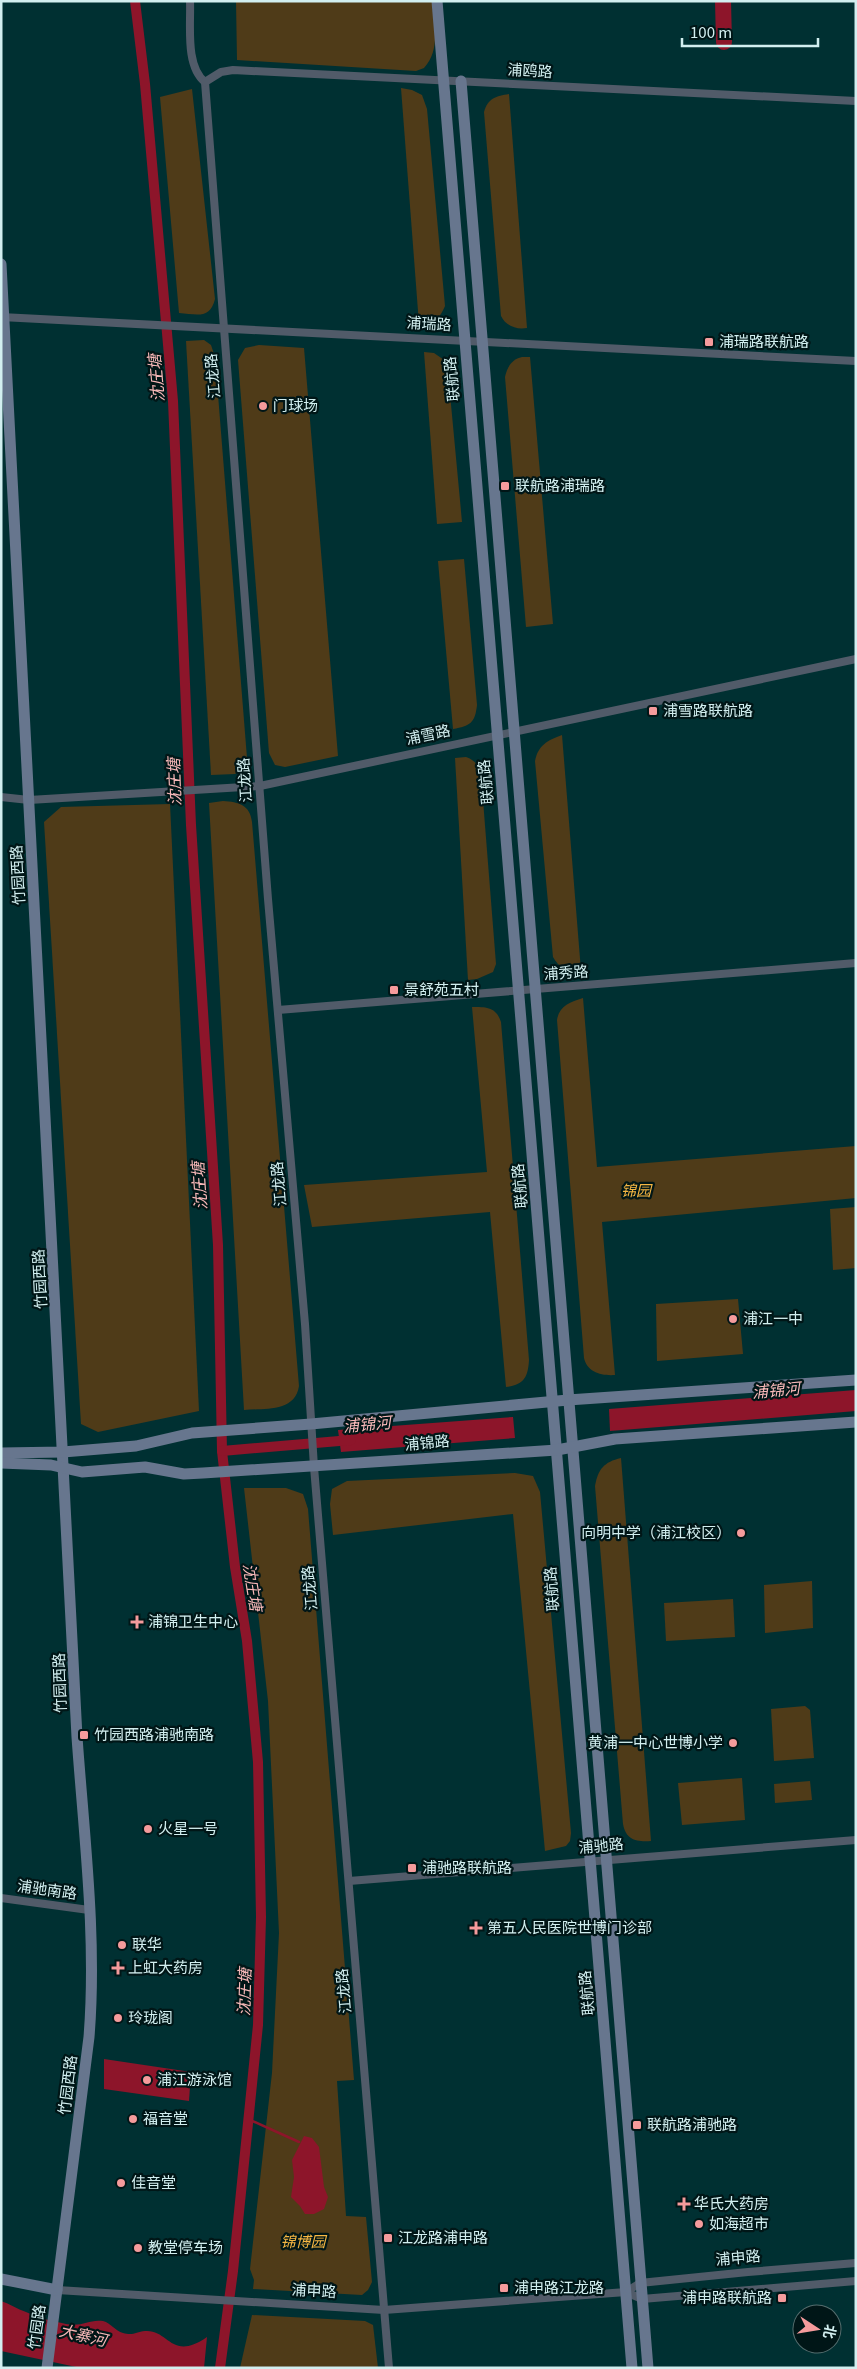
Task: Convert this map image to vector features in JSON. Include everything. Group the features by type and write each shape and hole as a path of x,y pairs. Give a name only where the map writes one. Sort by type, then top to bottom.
{"street":[{"name":"江龙路","path":"190,1 195,70 205,82 223,328 304,1314 314,1467 389,2368"},
{"name":"联航路","path":"437,1 632,2368"},
{"name":"浦鸥路","path":"205,82 222,72 233,70 856,100"},
{"name":"联航路","path":"461,81 648,2368"},
{"name":"竹园西路","path":"1,264 63,1452 62,1468 65,1477 77,1737 90,1910 92,2001 58,2290"},
{"name":"浦瑞路","path":"3,317 856,361"},
{"name":"浦雪路","path":"1,798 29,800 260,786 856,659"},
{"name":"浦秀路","path":"278,1010 856,963"},
{"name":"浦锦路","path":"63,1452 156,1443 203,1432 553,1407 856,1380"},
{"name":"浦锦路","path":"1,1462 51,1464 82,1472 145,1467 184,1474 556,1450 572,1442 856,1422"},
{"path":"1,1453 63,1452"},
{"name":"浦驰路","path":"349,1882 589,1860 856,1840"},
{"name":"浦驰南路","path":"1,1898 90,1910"},
{"name":"浦申路","path":"626,2292 640,2283 856,2264"},
{"name":"浦申路","path":"1,2279 58,2290 384,2310 626,2292 642,2299 856,2281"},
{"name":"竹园路","path":"47,2364 58,2290"}],"green space":[{"path":"236,1 432,1 435,45 433,53 424,68 416,71 237,60"},
{"path":"401,88 412,90 422,95 427,109 445,306 441,315 435,320 419,324"},
{"path":"192,89 215,299 210,310 197,315 179,313 160,97"},
{"path":"509,94 527,328 515,328 509,325 501,316 484,112 490,101"},
{"path":"204,340 211,345 215,357 247,758 240,771 235,774 211,775 186,341"},
{"path":"259,345 304,348 338,756 285,767 275,765 269,753 238,360 245,348"},
{"path":"424,352 434,353 447,362 462,522 437,524"},
{"path":"522,357 530,357 553,624 526,627 505,377 511,364"},
{"path":"464,559 477,705 475,716 471,723 464,727 453,729 438,561"},
{"path":"562,735 581,971 568,970 561,967 553,957 535,761 536,755 544,744"},
{"path":"466,757 476,764 481,775 496,964 493,972 477,979 468,980 455,758"},
{"path":"234,802 246,808 252,822 299,1386 296,1395 291,1401 285,1405 269,1409 244,1410 209,803"},
{"path":"170,804 199,1411 98,1432 81,1424 44,822 61,807"},
{"name":"锦园","path":"583,998 597,1167 856,1146 856,1198 602,1222 615,1375 605,1375 591,1370 584,1358 557,1020 563,1008"},
{"path":"472,1007 482,1007 494,1011 501,1022 529,1360 528,1371 524,1379 517,1384 506,1387 490,1212 312,1227 304,1185 487,1172"},
{"path":"856,1207 856,1268 833,1270 830,1209"},
{"path":"738,1299 743,1354 657,1361 656,1304"},
{"path":"621,1458 651,1841 641,1841 629,1837 623,1824 595,1486 598,1475 603,1467"},
{"path":"515,1473 533,1476 540,1492 571,1833 570,1841 566,1846 545,1851 513,1514 333,1535 330,1504 332,1489 347,1481"},
{"name":"锦博园","path":"244,1488 286,1488 303,1494 308,1509 354,2080 337,2081 346,2216 366,2217 372,2282 368,2290 362,2295 253,2289 254,2280 250,2269 272,2073 279,1933 268,1701"},
{"path":"812,1581 813,1628 765,1633 764,1585"},
{"path":"733,1599 735,1637 666,1641 664,1603"},
{"path":"805,1706 810,1710 814,1758 774,1761 771,1709"},
{"path":"742,1778 745,1820 682,1825 678,1783"},
{"path":"810,1781 812,1800 775,1803 774,1784"},
{"path":"252,2315 365,2321 373,2325 378,2368 240,2368"}],"water":[{"path":"856,1390 856,1411 610,1431 609,1409"},
{"path":"513,1417 515,1438 341,1452 338,1430"},
{"name":"浦江游泳馆","path":"104,2059 191,2072 189,2101 104,2089"},
{"path":"304,2136 312,2138 319,2147 324,2187 328,2197 324,2209 314,2214 305,2214 291,2197 294,2177 292,2160"},
{"name":"大寨河","path":"1,2301 35,2316 66,2324 77,2325 103,2321 126,2334 145,2331 153,2332 178,2346 195,2344 207,2337 204,2368 81,2368 1,2351"}],"waterway":[{"name":"沈庄塘","path":"135,1 145,84 173,401 191,825 218,1245 222,1451 235,1567 247,1641 258,1762 261,1917 258,2025 233,2271 220,2368"},
{"path":"723,1 724,42"},
{"name":"浦锦河","path":"222,1451 351,1440"},
{"path":"248,2119 299,2142"}],"place":[{"name":"浦瑞路联航路","path":"709,342"},
{"name":"门球场","path":"263,406"},
{"name":"联航路浦瑞路","path":"505,486"},
{"name":"浦雪路联航路","path":"653,711"},
{"name":"景舒苑五村","path":"394,990"},
{"name":"浦江一中","path":"733,1319"},
{"name":"向明中学（浦江校区）","path":"741,1533"},
{"name":"浦锦卫生中心","path":"137,1622"},
{"name":"竹园西路浦驰南路","path":"84,1735"},
{"name":"黄浦一中心世博小学","path":"733,1743"},
{"name":"火星一号","path":"148,1829"},
{"name":"浦驰路联航路","path":"412,1868"},
{"name":"第五人民医院世博门诊部","path":"476,1928"},
{"name":"联华","path":"122,1945"},
{"name":"上虹大药房","path":"118,1968"},
{"name":"玲珑阁","path":"118,2018"},
{"name":"浦江游泳馆","path":"147,2080"},
{"name":"福音堂","path":"133,2119"},
{"name":"联航路浦驰路","path":"637,2125"},
{"name":"佳音堂","path":"121,2183"},
{"name":"华氏大药房","path":"684,2204"},
{"name":"如海超市","path":"699,2224"},
{"name":"江龙路浦申路","path":"388,2238"},
{"name":"教堂停车场","path":"138,2248"},
{"name":"浦申路江龙路","path":"504,2288"},
{"name":"浦申路联航路","path":"782,2298"}]}
